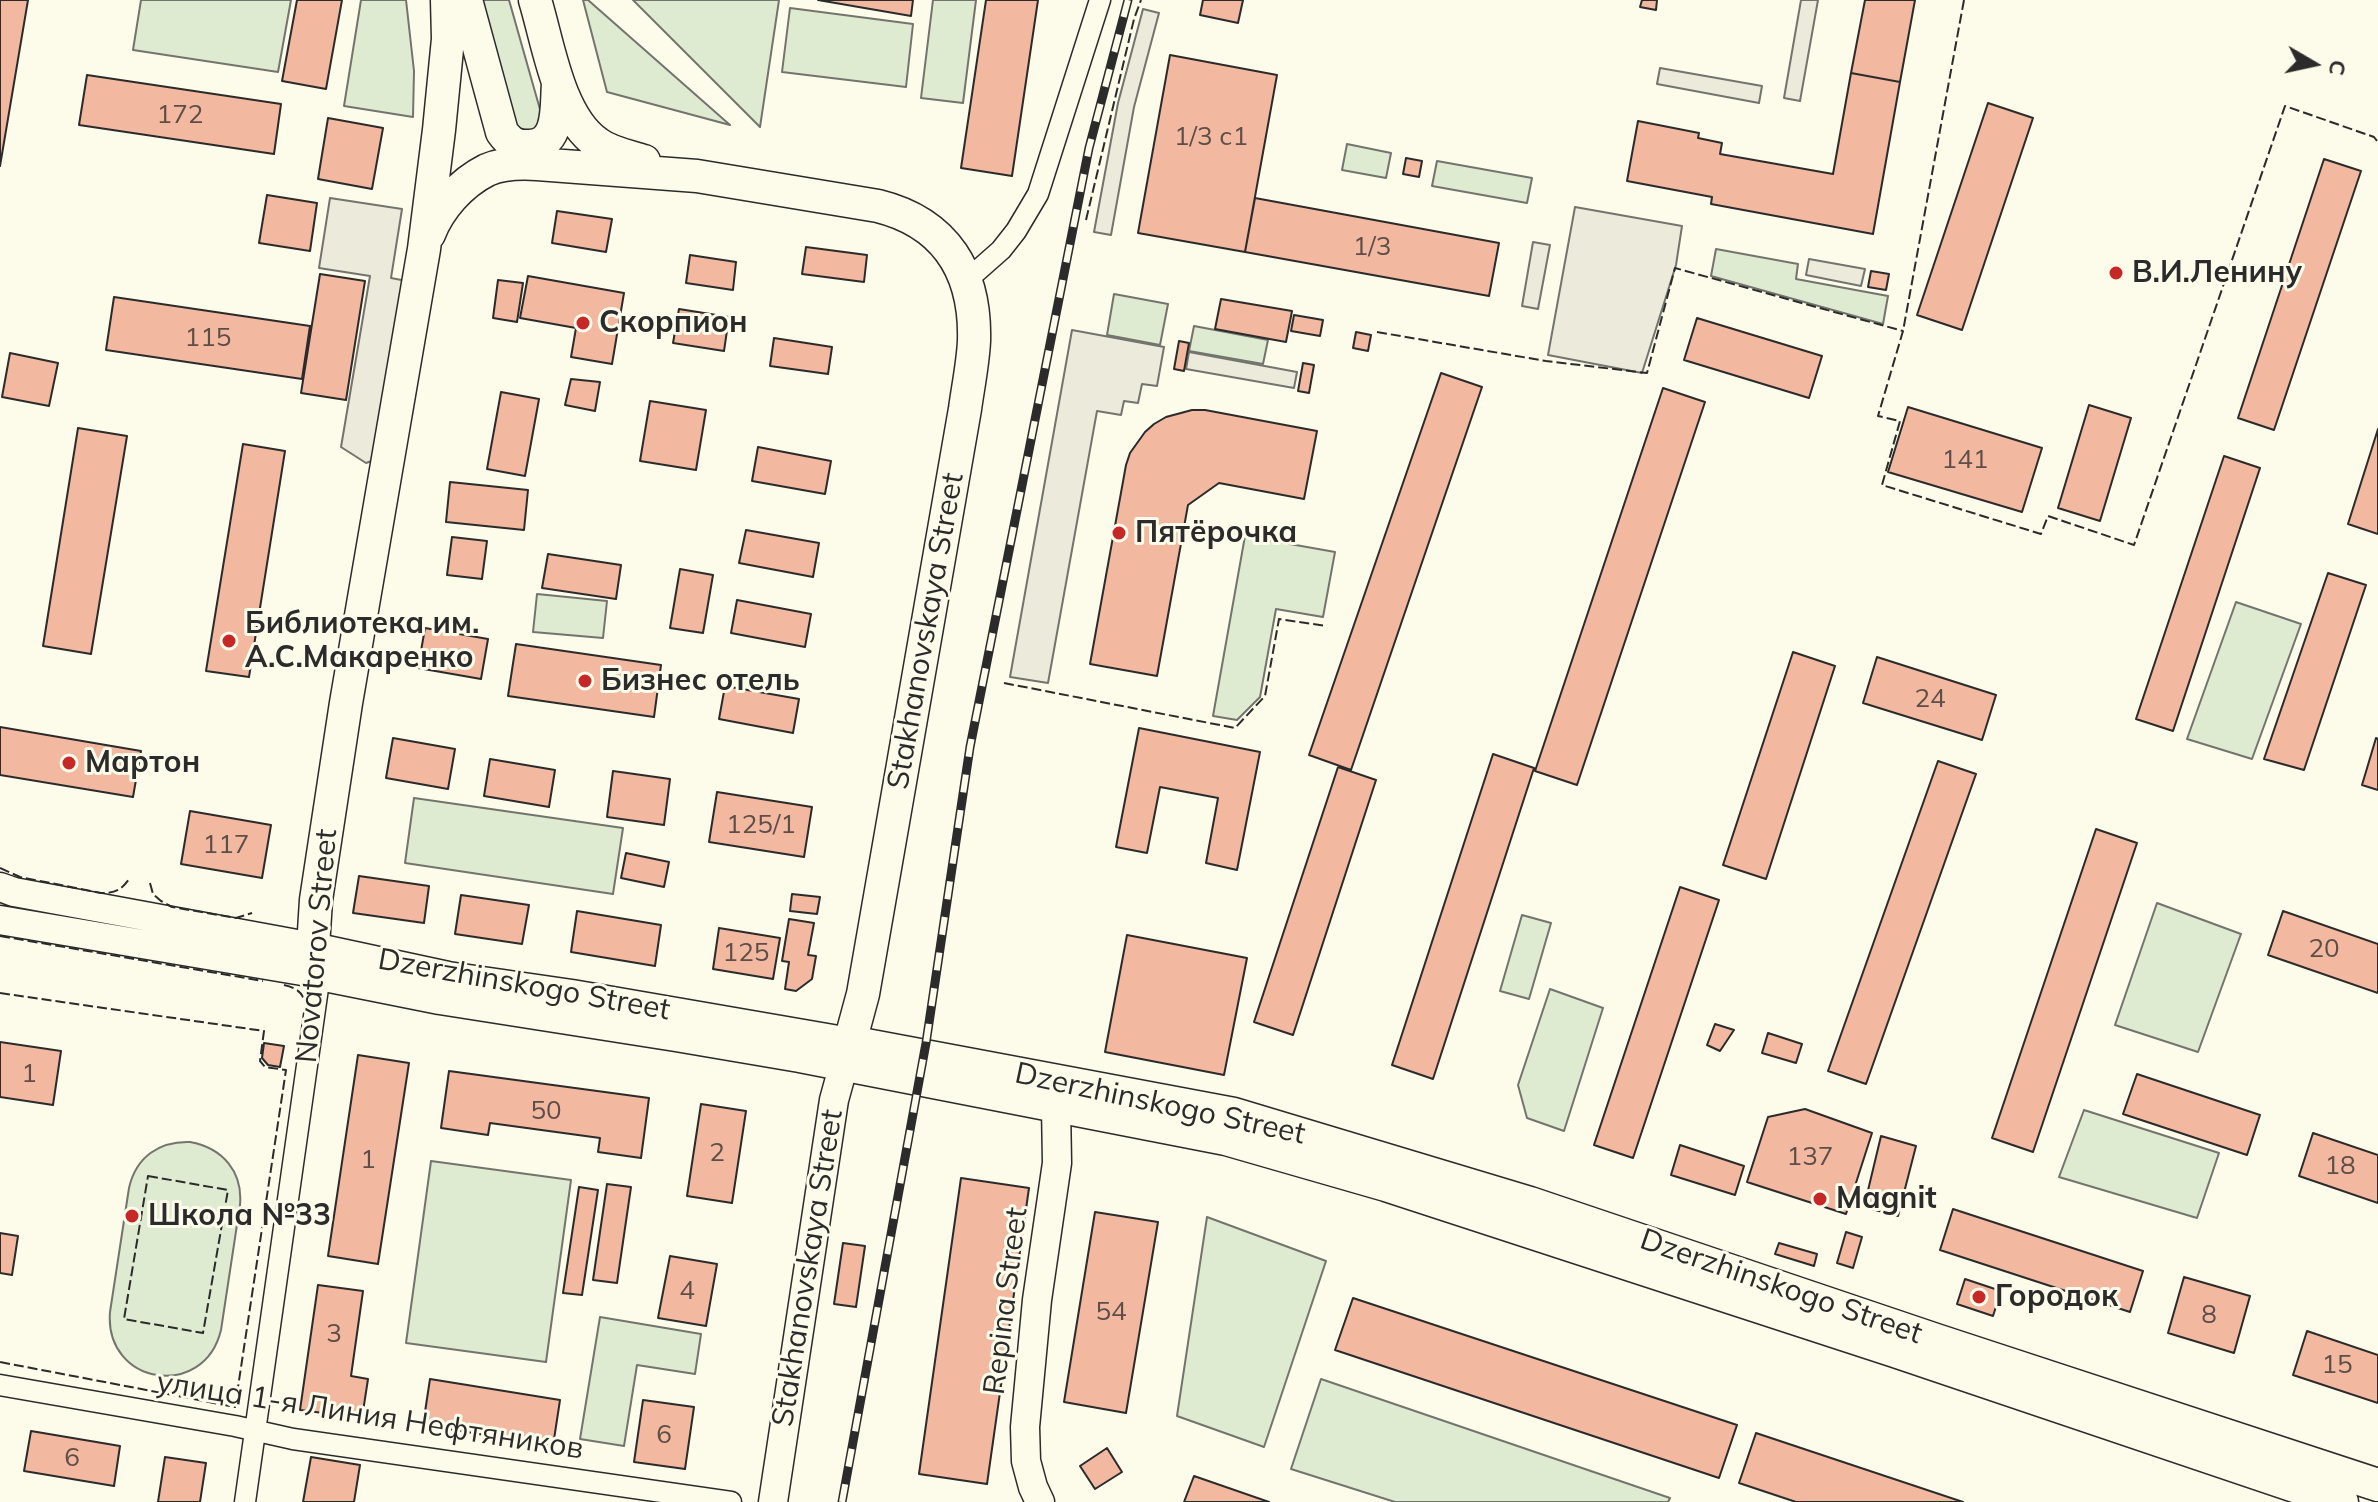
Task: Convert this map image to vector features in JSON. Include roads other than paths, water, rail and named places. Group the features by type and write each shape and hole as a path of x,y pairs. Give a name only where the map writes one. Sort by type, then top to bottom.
{"main road":[{"path":"424,249 448,39 447,0"},
{"path":"466,0 502,132 509,141 532,146 548,138 555,124 558,81"},
{"path":"535,0 558,81 586,133 609,150 697,176"},
{"name":"Stakhanovskaya Street","path":"424,249 434,221 460,189 488,170 520,163 697,176 897,211 915,219 942,239 957,260 967,280 973,308 974,342 965,409 863,994 847,1053"},
{"name":"Novatorov Street","path":"317,960 316,900 346,703 424,249"},
{"name":"Dzerzhinskogo Street","path":"317,960 440,998 676,1035 847,1053 1075,1083 1234,1114 1530,1203 2378,1485"},
{"name":"Dzerzhinskogo Street","path":"847,1053 1056,1106 1226,1139 1386,1185 1895,1351 2342,1502"}],"street":[{"path":"967,280 1001,250 1038,194 1100,0"},
{"name":"Dzerzhinskogo Street","path":"0,887 130,914 317,960"},
{"name":"Dzerzhinskogo Street","path":"0,920 317,960"},
{"name":"Novatorov Street","path":"245,1502 317,960"},
{"name":"Stakhanovskaya Street","path":"773,1502 834,1100 847,1053"},
{"name":"Repina Street","path":"1040,1502 1026,1461 1025,1427 1037,1300 1057,1163 1056,1106"},
{"name":"улица 1-я Линия Нефтяников","path":"0,1385 293,1439 731,1502"}],"railway":[{"path":"842,1502 926,1043 970,747 1089,148 1128,0"}],"place":[{"name":"В.И.Ленину","path":"2116,273"},
{"name":"Скорпион","path":"583,323"},
{"name":"Пятёрочка","path":"1119,533"},
{"name":"Библиотека им. А.С.Макаренко","path":"229,641"},
{"name":"Бизнес отель","path":"585,681"},
{"name":"Мартон","path":"69,763"},
{"name":"Magnit","path":"1820,1199"},
{"name":"Школа №33","path":"132,1216"},
{"name":"Городок","path":"1979,1297"}]}
